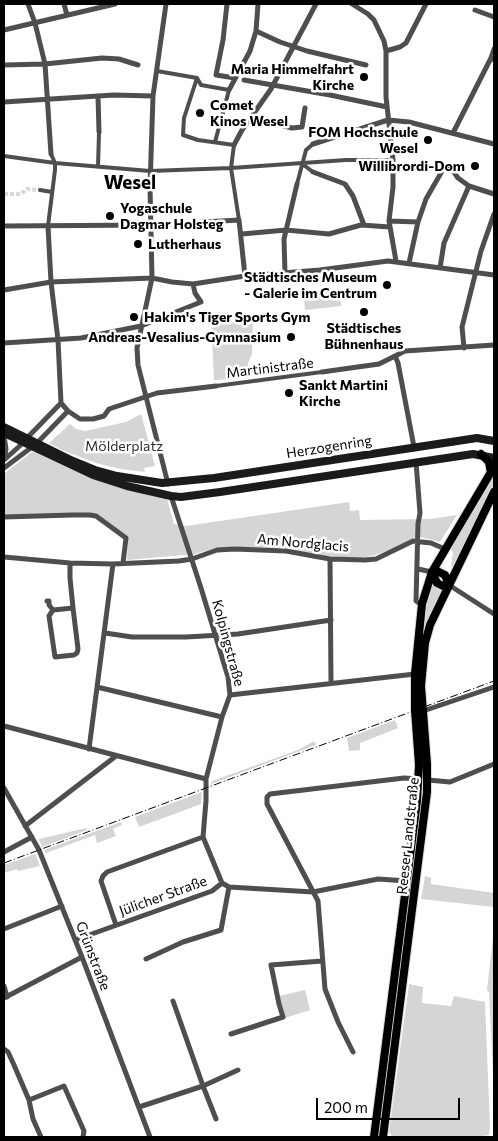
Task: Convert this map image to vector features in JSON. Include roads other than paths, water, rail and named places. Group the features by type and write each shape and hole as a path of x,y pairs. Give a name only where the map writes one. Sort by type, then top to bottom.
{"main road":[{"path":"4,426 25,441"},
{"path":"4,434 35,445"},
{"name":"Herzogenring","path":"35,445 95,470 139,481 168,484 477,438 494,441"},
{"name":"Herzogenring","path":"35,445 93,476 181,497 473,454 494,458"},
{"path":"414,447 416,462"},
{"path":"481,454 489,462 493,470"},
{"name":"Reeser Landstraße","path":"383,1137 428,780 415,674 422,604 432,572 493,470"},
{"path":"168,484 171,496"},
{"name":"Reeser Landstraße","path":"374,1137 419,779 419,712 425,643 430,625 494,492"},
{"path":"432,572 437,583 443,586 449,585"},
{"path":"419,779 428,780"}],"street":[{"path":"28,4 35,23 44,64 51,154 55,163 48,226 51,282 58,340 61,403 68,411 80,419 92,419 104,416 109,409 146,397"},
{"path":"64,4 67,15"},
{"path":"4,30 115,4"},
{"path":"166,4 153,96 150,171 152,278 140,326 137,348 146,397 168,484"},
{"path":"227,4 223,40 216,75 235,78"},
{"path":"214,142 229,90 250,51 256,31 258,4"},
{"path":"245,276 242,234 231,168 234,145 271,89 316,4"},
{"path":"352,4 374,20 386,51 387,107 393,160 390,224 396,262"},
{"path":"386,51 406,43 426,4"},
{"path":"475,10 494,17"},
{"path":"256,31 307,52 366,65"},
{"path":"453,133 484,72 493,59 494,48"},
{"path":"4,66 102,58 119,59 138,65"},
{"path":"157,71 197,78"},
{"path":"197,78 201,85 229,90"},
{"path":"197,78 184,118 183,135 198,140 234,145"},
{"path":"244,80 387,107"},
{"path":"4,102 98,96 153,96"},
{"path":"98,96 98,167"},
{"path":"261,120 292,128 302,127 305,108"},
{"path":"285,273 284,239 301,163 306,150 313,144 388,120 409,122 494,144"},
{"path":"4,156 55,163 150,171 393,160"},
{"path":"301,163 313,172 345,184 353,196 364,225"},
{"path":"409,263 418,222 426,199 446,166 451,168 458,178 469,186 494,194"},
{"path":"440,268 444,243 469,186"},
{"path":"40,190 52,192"},
{"path":"464,348 462,327 481,251 494,214"},
{"path":"4,226 151,225 239,220"},
{"path":"242,234 286,230 329,234 364,225 418,222"},
{"path":"4,290 51,282 152,278 193,284 245,276 320,270 388,261 494,275"},
{"path":"4,343 81,338 140,326 201,302 194,293 193,284"},
{"name":"Martinistraße","path":"146,397 157,393 379,364 405,351 494,345"},
{"path":"394,356 398,363 414,447"},
{"path":"4,460 61,403"},
{"path":"4,468 35,445 68,411"},
{"path":"4,434 6,449 4,460"},
{"path":"416,462 420,514 418,524 416,601 418,603"},
{"name":"Kolpingstraße","path":"171,496 228,677 230,695 222,717 206,779 202,837 222,883"},
{"path":"4,517 96,516 126,538 123,563"},
{"name":"Am Nordglacis","path":"4,557 70,563 113,564 192,559 217,550 235,549 286,551 330,559 376,559 413,541 418,541"},
{"path":"418,541 431,543 445,549"},
{"path":"330,559 330,682"},
{"path":"53,610 49,616 55,657 77,653 70,563"},
{"path":"89,748 113,564"},
{"path":"418,569 432,572"},
{"path":"449,585 494,614"},
{"path":"47,601 49,601 49,605 53,610"},
{"path":"53,610 72,608"},
{"path":"105,633 132,637 215,636 331,620"},
{"path":"230,695 328,684 330,682 415,674"},
{"path":"98,687 222,717"},
{"path":"419,712 494,687"},
{"path":"4,726 206,779"},
{"path":"26,826 116,756"},
{"path":"428,780 450,782 494,764"},
{"path":"353,1052 338,1022 325,989 318,901 267,804 268,797 270,794 394,779 419,779"},
{"name":"Grünstraße","path":"4,788 32,837 62,906 150,1137"},
{"path":"4,852 32,837"},
{"path":"116,925 101,881 103,876 107,872 202,837"},
{"name":"Jülicher Straße","path":"75,940 212,891 222,883 229,887 313,892 378,879 407,881"},
{"path":"146,959 183,942 221,930 229,887"},
{"path":"4,929 62,906"},
{"path":"4,986 6,998 82,957"},
{"path":"231,1034 283,1017 271,965 322,961"},
{"path":"173,1002 216,1119"},
{"path":"4,1049 8,1052 29,1100 33,1118 41,1137"},
{"path":"139,1107 203,1086 238,1070"},
{"path":"29,1100 64,1086 67,1089 84,1131 83,1137"}],"tunnel":[{"path":"254,118 261,120"},
{"path":"4,194 21,194 27,189 40,190"}],"railway":[{"path":"4,863 494,681"}],"place":[{"name":"Maria Himmelfahrt Kirche","path":"364,77"},
{"name":"Comet Kinos Wesel","path":"200,113"},
{"name":"FOM Hochschule Wesel","path":"428,140"},
{"name":"Willibrordi-Dom","path":"475,166"},
{"name":"Yogaschule Dagmar Holsteg","path":"110,216"},
{"name":"Lutherhaus","path":"138,244"},
{"name":"Städtisches Museum - Galerie im Centrum","path":"387,285"},
{"name":"Städtisches Bühnenhaus","path":"364,312"},
{"name":"Hakim's Tiger Sports Gym","path":"134,317"},
{"name":"Andreas-Vesalius-Gymnasium","path":"291,337"},
{"name":"Sankt Martini Kirche","path":"289,393"}],"district":[{"name":"Wesel","path":"130,183"}],"park label":[{"name":"Mölderplatz","path":"124,446"}]}
